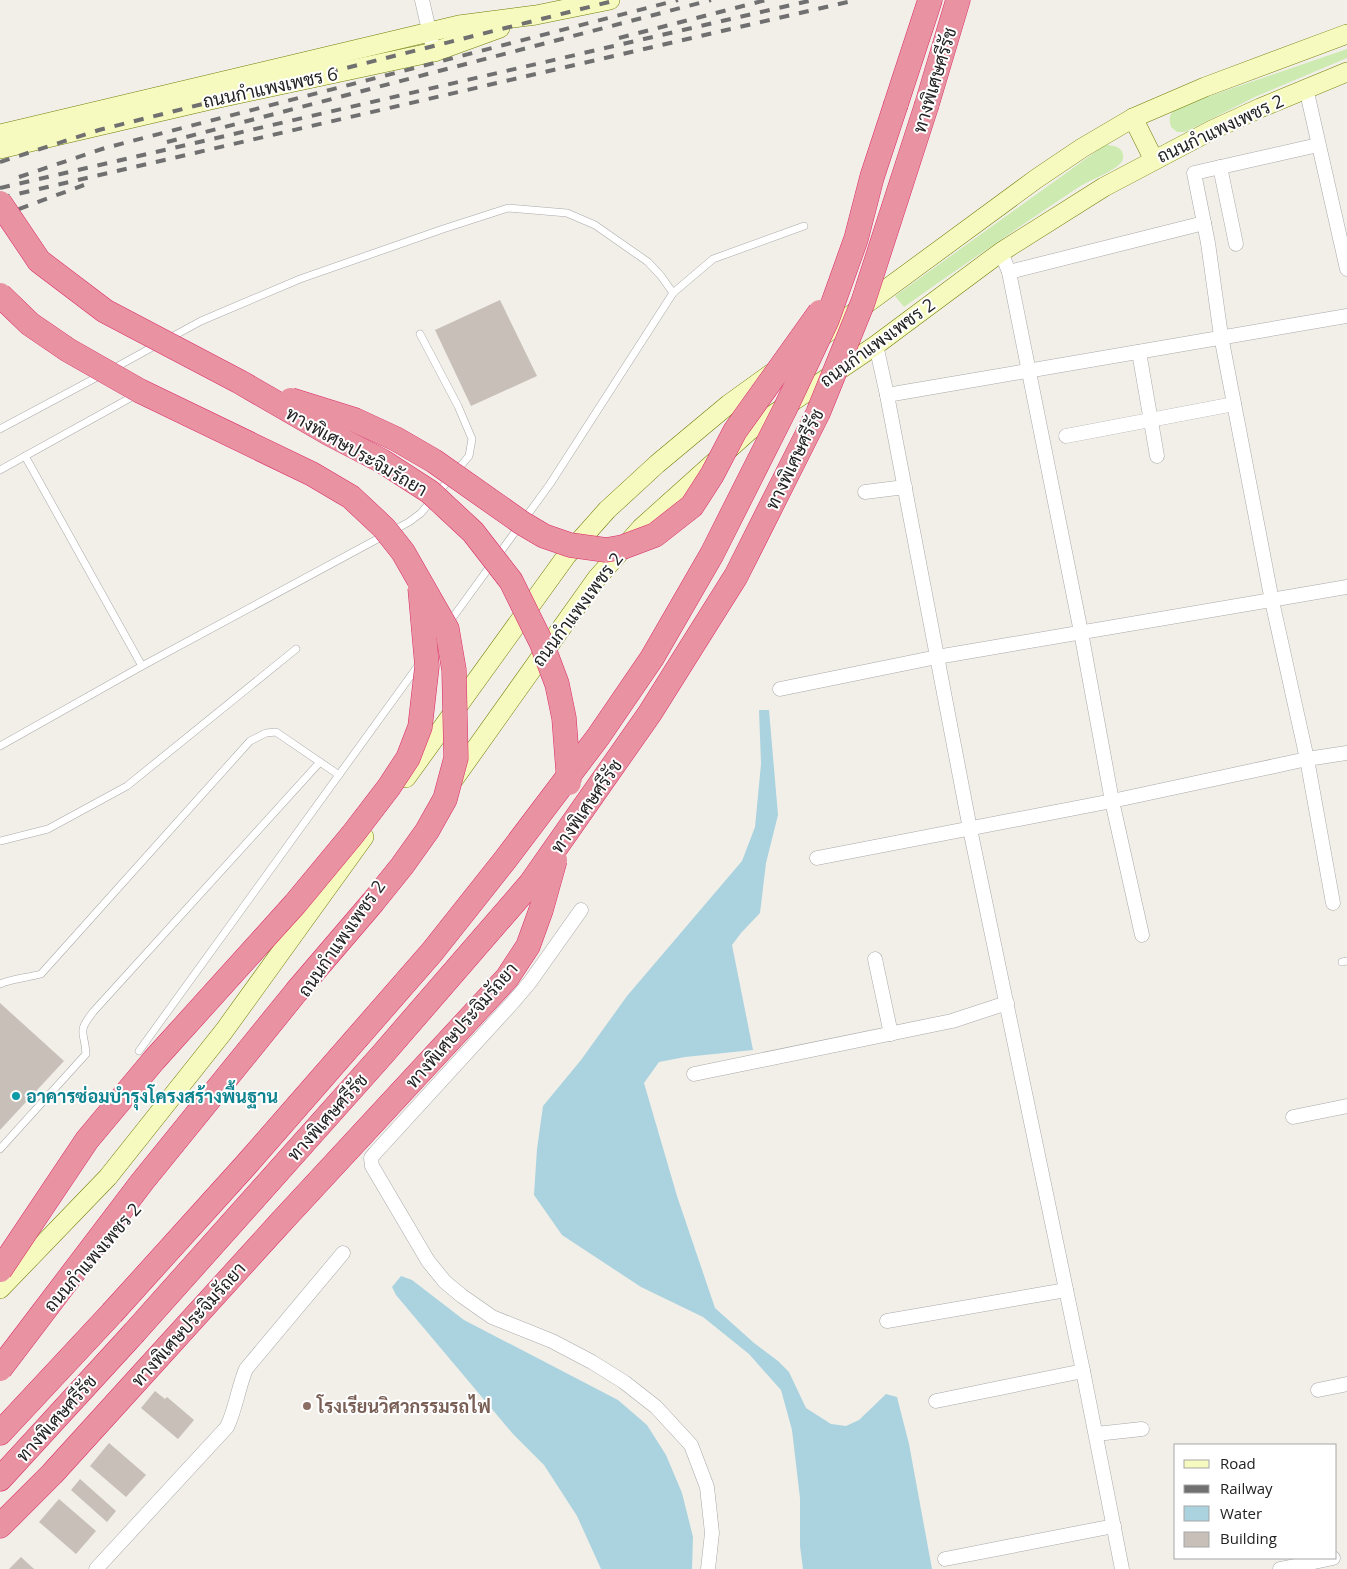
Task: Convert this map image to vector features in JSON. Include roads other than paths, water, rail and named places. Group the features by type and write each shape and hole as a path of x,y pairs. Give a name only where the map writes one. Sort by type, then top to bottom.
{"highway":[{"name":"ทางพิเศษศรีรัช","path":"0,1433 165,1255 413,974 505,860 598,737 652,658 712,554 789,401 827,320 856,239 872,176 930,0"},
{"name":"ทางพิเศษศรีรัช","path":"0,1479 191,1270 382,1055 531,883 650,713 736,576 818,413 863,302 958,0"},
{"name":"ทางพิเศษประจิมรัถยา","path":"0,203 39,260 105,311 240,382 390,466 430,492 473,532 512,581 542,644 557,684 564,718 568,756 569,795 553,867 528,946 507,978 52,1474 0,1526"},
{"path":"240,382 355,420 396,439 434,461 522,523 544,536 570,545 606,550 623,547 655,535 692,506 712,475 735,431 772,376 837,289"},
{"path":"0,296 30,324 107,374 312,474 351,497 384,528 404,552 447,629 454,670 456,758 445,799 427,831 402,866 296,992 142,1182 0,1369"},
{"path":"0,1270 87,1140 154,1060 295,904 359,826 389,787 408,758 420,727 427,666 419,581"}],"main road":[{"name":"ถนนกำแพงเพชร 6","path":"0,134 459,25 536,15 610,0"},
{"name":"ถนนกำแพงเพชร 6","path":"0,149 210,100 434,52 536,15"},
{"name":"ถนนกำแพงเพชร 2","path":"0,1289 108,1177 224,1031 561,563 607,510 656,464 728,404 1082,148 1133,118 1205,86 1347,34"},
{"name":"ถนนกำแพงเพชร 2","path":"0,1361 125,1220 252,1062 597,578 641,528 749,431 876,346 1001,252 1096,191 1154,160 1212,130 1347,72"},
{"path":"1133,118 1154,160"}],"street":[{"path":"422,0 434,52"},
{"path":"1306,88 1347,269"},
{"path":"1318,145 1194,173 1204,223 1221,336 1272,601 1307,759 1333,903"},
{"path":"1220,167 1236,244"},
{"path":"1009,272 1204,223"},
{"path":"1001,252 1009,272 1082,632 1112,800 1142,935"},
{"path":"887,395 1221,336 1347,316"},
{"path":"876,346 905,487 970,829 1084,1370 1122,1569"},
{"path":"1139,352 1157,456"},
{"path":"1066,436 1150,418 1234,404"},
{"path":"865,492 905,487"},
{"path":"780,689 937,657 1347,587"},
{"path":"817,858 970,829 1307,759 1347,753"},
{"path":"581,910 530,982 375,1153 372,1158 372,1166 428,1261 445,1282 492,1317 552,1342 592,1362 624,1382 656,1406 691,1445 707,1487 712,1533 708,1569"},
{"path":"875,959 891,1034"},
{"path":"694,1074 952,1021 1007,1003"},
{"path":"1293,1117 1347,1106"},
{"path":"96,1569 227,1427 246,1368 343,1253"},
{"path":"886,1321 1066,1290"},
{"path":"936,1401 1084,1370"},
{"path":"1318,1390 1347,1384"},
{"path":"1096,1434 1142,1429"},
{"path":"945,1559 1114,1526"},
{"path":"1280,1569 1308,1566 1328,1559"}],"lane":[{"path":"0,429 201,321 300,279 508,208 567,213 595,225 648,262 661,276 673,294"},
{"path":"440,636 550,484 673,294 714,259 804,226"},
{"path":"0,746 142,666 409,522 420,513 469,456 472,439 458,406 420,334"},
{"path":"0,470 130,398"},
{"path":"25,456 142,666"},
{"path":"139,1051 434,644"},
{"path":"0,841 48,828 126,786 296,649"},
{"path":"0,984 11,979 26,978 40,974 250,741 266,733 276,732 339,775"},
{"path":"0,1149 86,1054 86,1044 82,1035 83,1025 93,1012 320,762"}],"water":[{"path":"759,710 769,710 778,815 766,863 760,913 732,945 753,1050 685,1057 659,1062 644,1083 677,1196 715,1308 789,1372 806,1408 831,1424 846,1426 859,1420 886,1394 897,1397 909,1444 932,1569 803,1569 800,1546 800,1498 792,1430 781,1390 749,1354 703,1317 641,1287 562,1235 534,1195 537,1149 543,1106 581,1060 627,996 742,861 755,827 761,764"},
{"path":"401,1276 412,1280 464,1320 618,1400 647,1425 666,1455 682,1493 693,1537 692,1569 601,1569 577,1516 544,1465 513,1434 396,1295 392,1287"}],"railway":[{"path":"0,162 99,130 617,0"},
{"path":"19,177 105,148 678,0"},
{"path":"167,142 711,0"},
{"path":"619,38 766,0"},
{"path":"0,188 813,0"},
{"path":"0,198 856,0"},
{"path":"0,216 84,185"}],"place":[{"name":"อาคารซ่อมบำรุงโครงสร้างพื้นฐาน","path":"16,1096"},
{"name":"โรงเรียนวิศวกรรมรถไฟ","path":"307,1406"}]}
